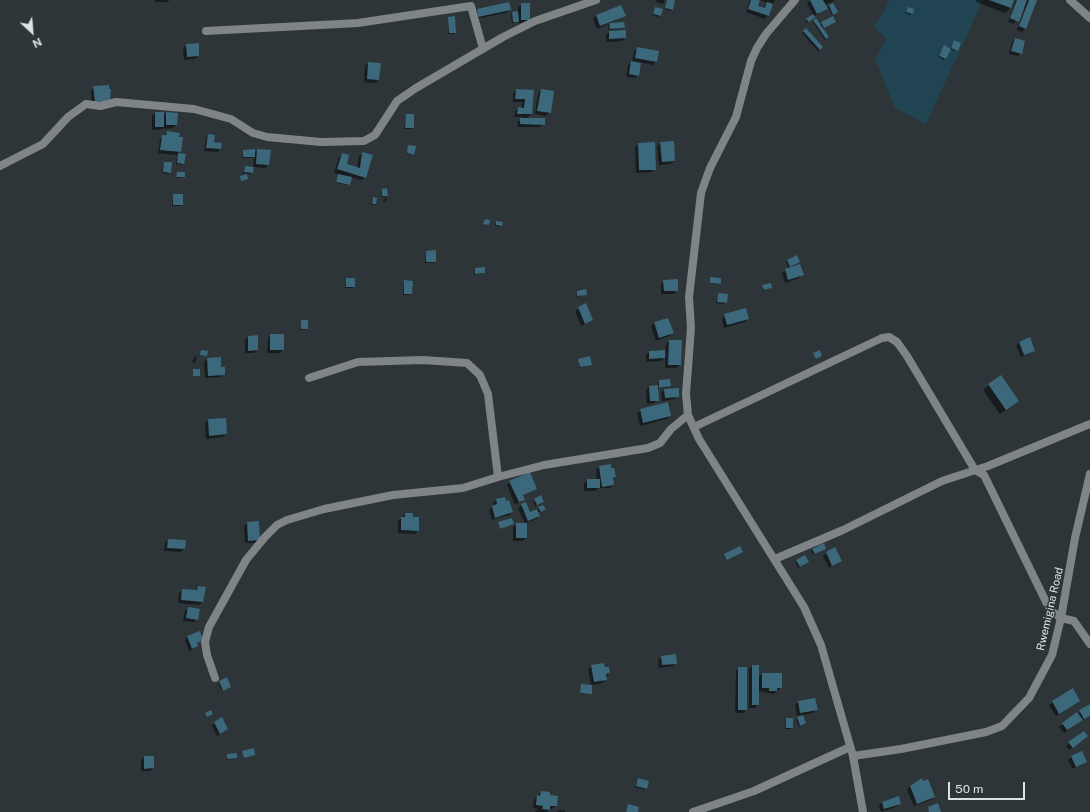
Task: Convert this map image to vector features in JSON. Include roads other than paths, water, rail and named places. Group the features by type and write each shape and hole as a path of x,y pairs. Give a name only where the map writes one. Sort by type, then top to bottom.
{"street":[{"path":"0,166 43,144 68,117 86,104 100,106 116,102 194,109 231,119 253,133 267,137 322,142 364,141 375,135 397,101 483,48 536,21 596,0"},
{"path":"795,0 766,34 757,48 751,61 736,118 710,168 701,193 688,297 691,328 686,394 688,414 694,427 804,607 821,645 853,756 863,812"},
{"path":"1070,0 1090,18"},
{"path":"206,31 358,23 470,3 483,48"},
{"path":"694,427 882,338 889,337 897,342 907,356 975,470 984,475 1050,610 1061,618 1074,621 1090,644"},
{"path":"309,378 358,362 423,360 467,363 480,375 488,394 498,477"},
{"path":"215,678 207,655 205,642 209,627 246,560 277,525 287,520 324,509 393,495 463,488 544,465 648,448 660,443 671,429 688,414"},
{"path":"775,558 842,530 942,481 975,470 1090,424"},
{"name":"Rwemigina Road","path":"853,756 937,743 986,732 1002,726 1029,698 1039,682 1052,655 1061,618 1090,474"},
{"path":"693,812 754,791 850,747"}]}
